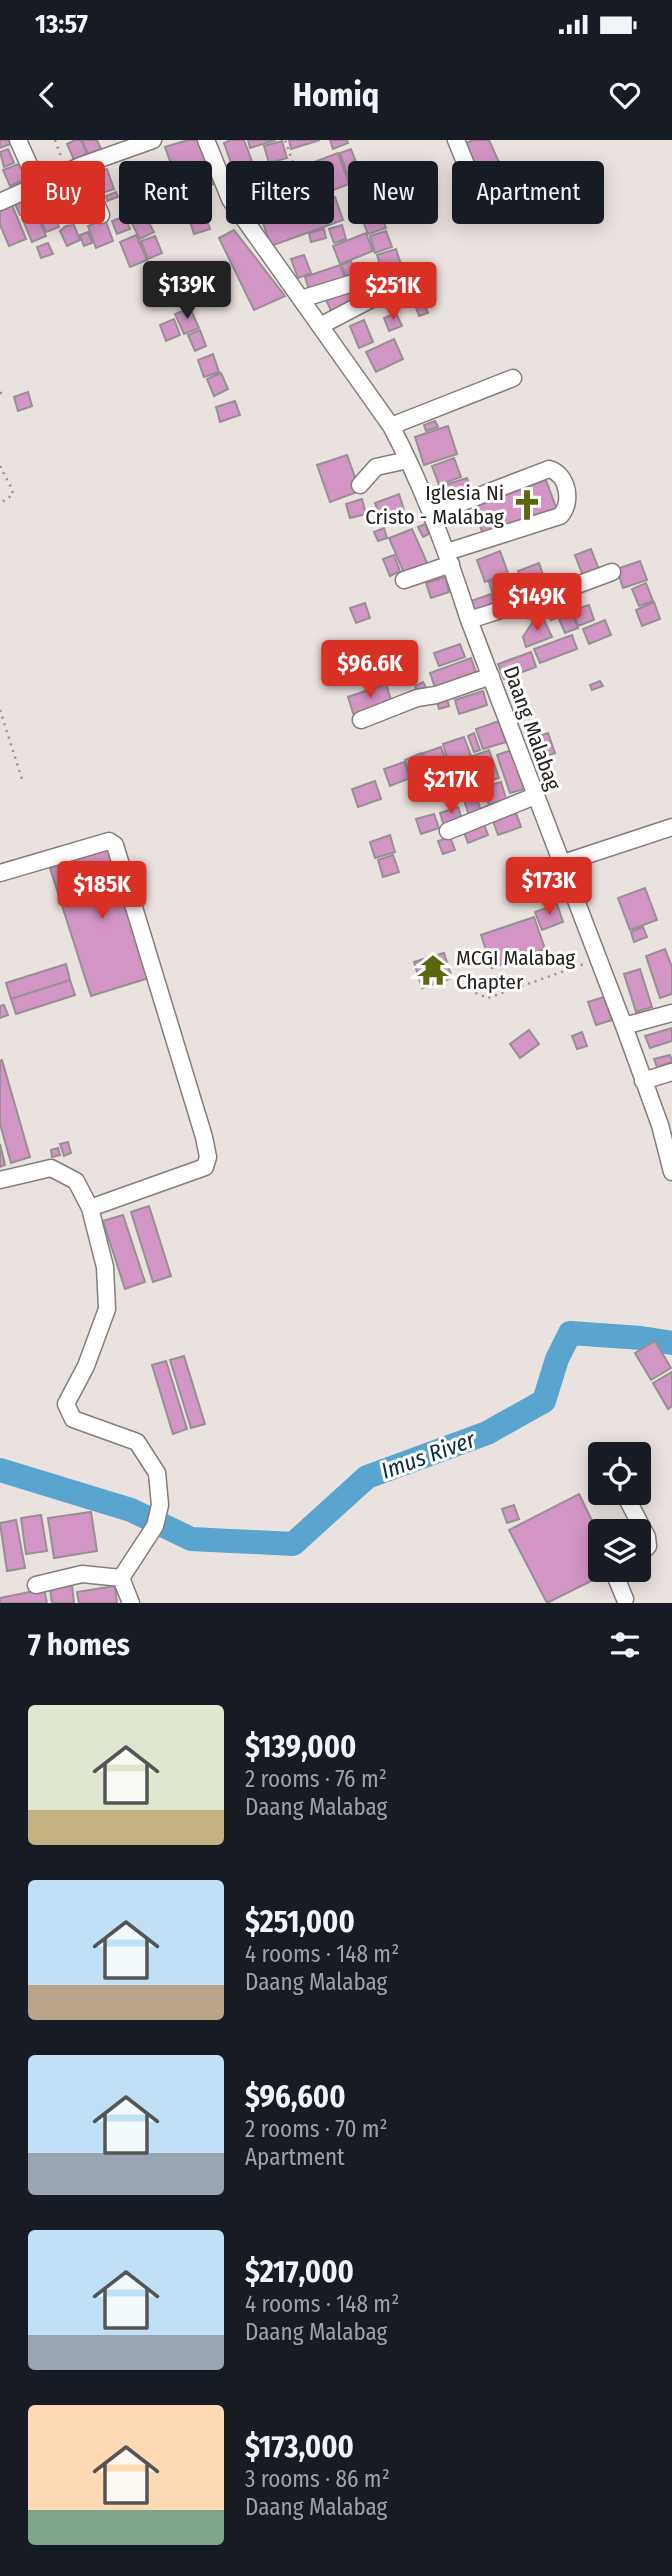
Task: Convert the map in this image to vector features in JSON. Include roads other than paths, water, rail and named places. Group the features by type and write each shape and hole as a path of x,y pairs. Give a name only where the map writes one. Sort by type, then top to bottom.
{"street":[{"path":"18,140 27,161"},
{"path":"86,161 109,147 153,140"},
{"name":"Daang Malabag","path":"206,140 230,199 391,426 408,460 449,558 469,620 560,864 624,1026 660,1125 672,1172"},
{"path":"456,140 465,161"},
{"path":"0,202 21,193"},
{"path":"301,299 366,279"},
{"path":"320,326 381,294"},
{"path":"391,426 513,378"},
{"path":"360,485 376,467 408,460"},
{"path":"404,580 449,558 560,516 566,509 568,499 562,478 557,471 550,469 432,514"},
{"path":"469,620 561,592 612,572"},
{"path":"361,720 416,698 436,695 491,676"},
{"path":"448,831 535,796"},
{"path":"560,864 672,827"},
{"path":"0,873 109,841 115,845 204,1138 208,1157 205,1167 90,1208"},
{"path":"624,1026 672,1013"},
{"path":"643,1081 672,1072"},
{"path":"0,1180 51,1168 76,1181 90,1208 105,1267 107,1309 86,1366 66,1404 73,1419 137,1442 157,1473 160,1505 155,1526 121,1578"},
{"path":"36,1585 82,1574 121,1578"},
{"path":"121,1578 131,1603"},
{"path":"618,1582 625,1599"}],"waterway":[{"name":"Imus River","path":"0,1470 131,1510 191,1539 293,1544 367,1477 487,1433 544,1401 557,1359 570,1333 672,1343"}],"place":[{"name":"Iglesia Ni Cristo - Malabag","path":"527,505"},
{"name":"MCGI Malabag Chapter","path":"433,970"}]}
